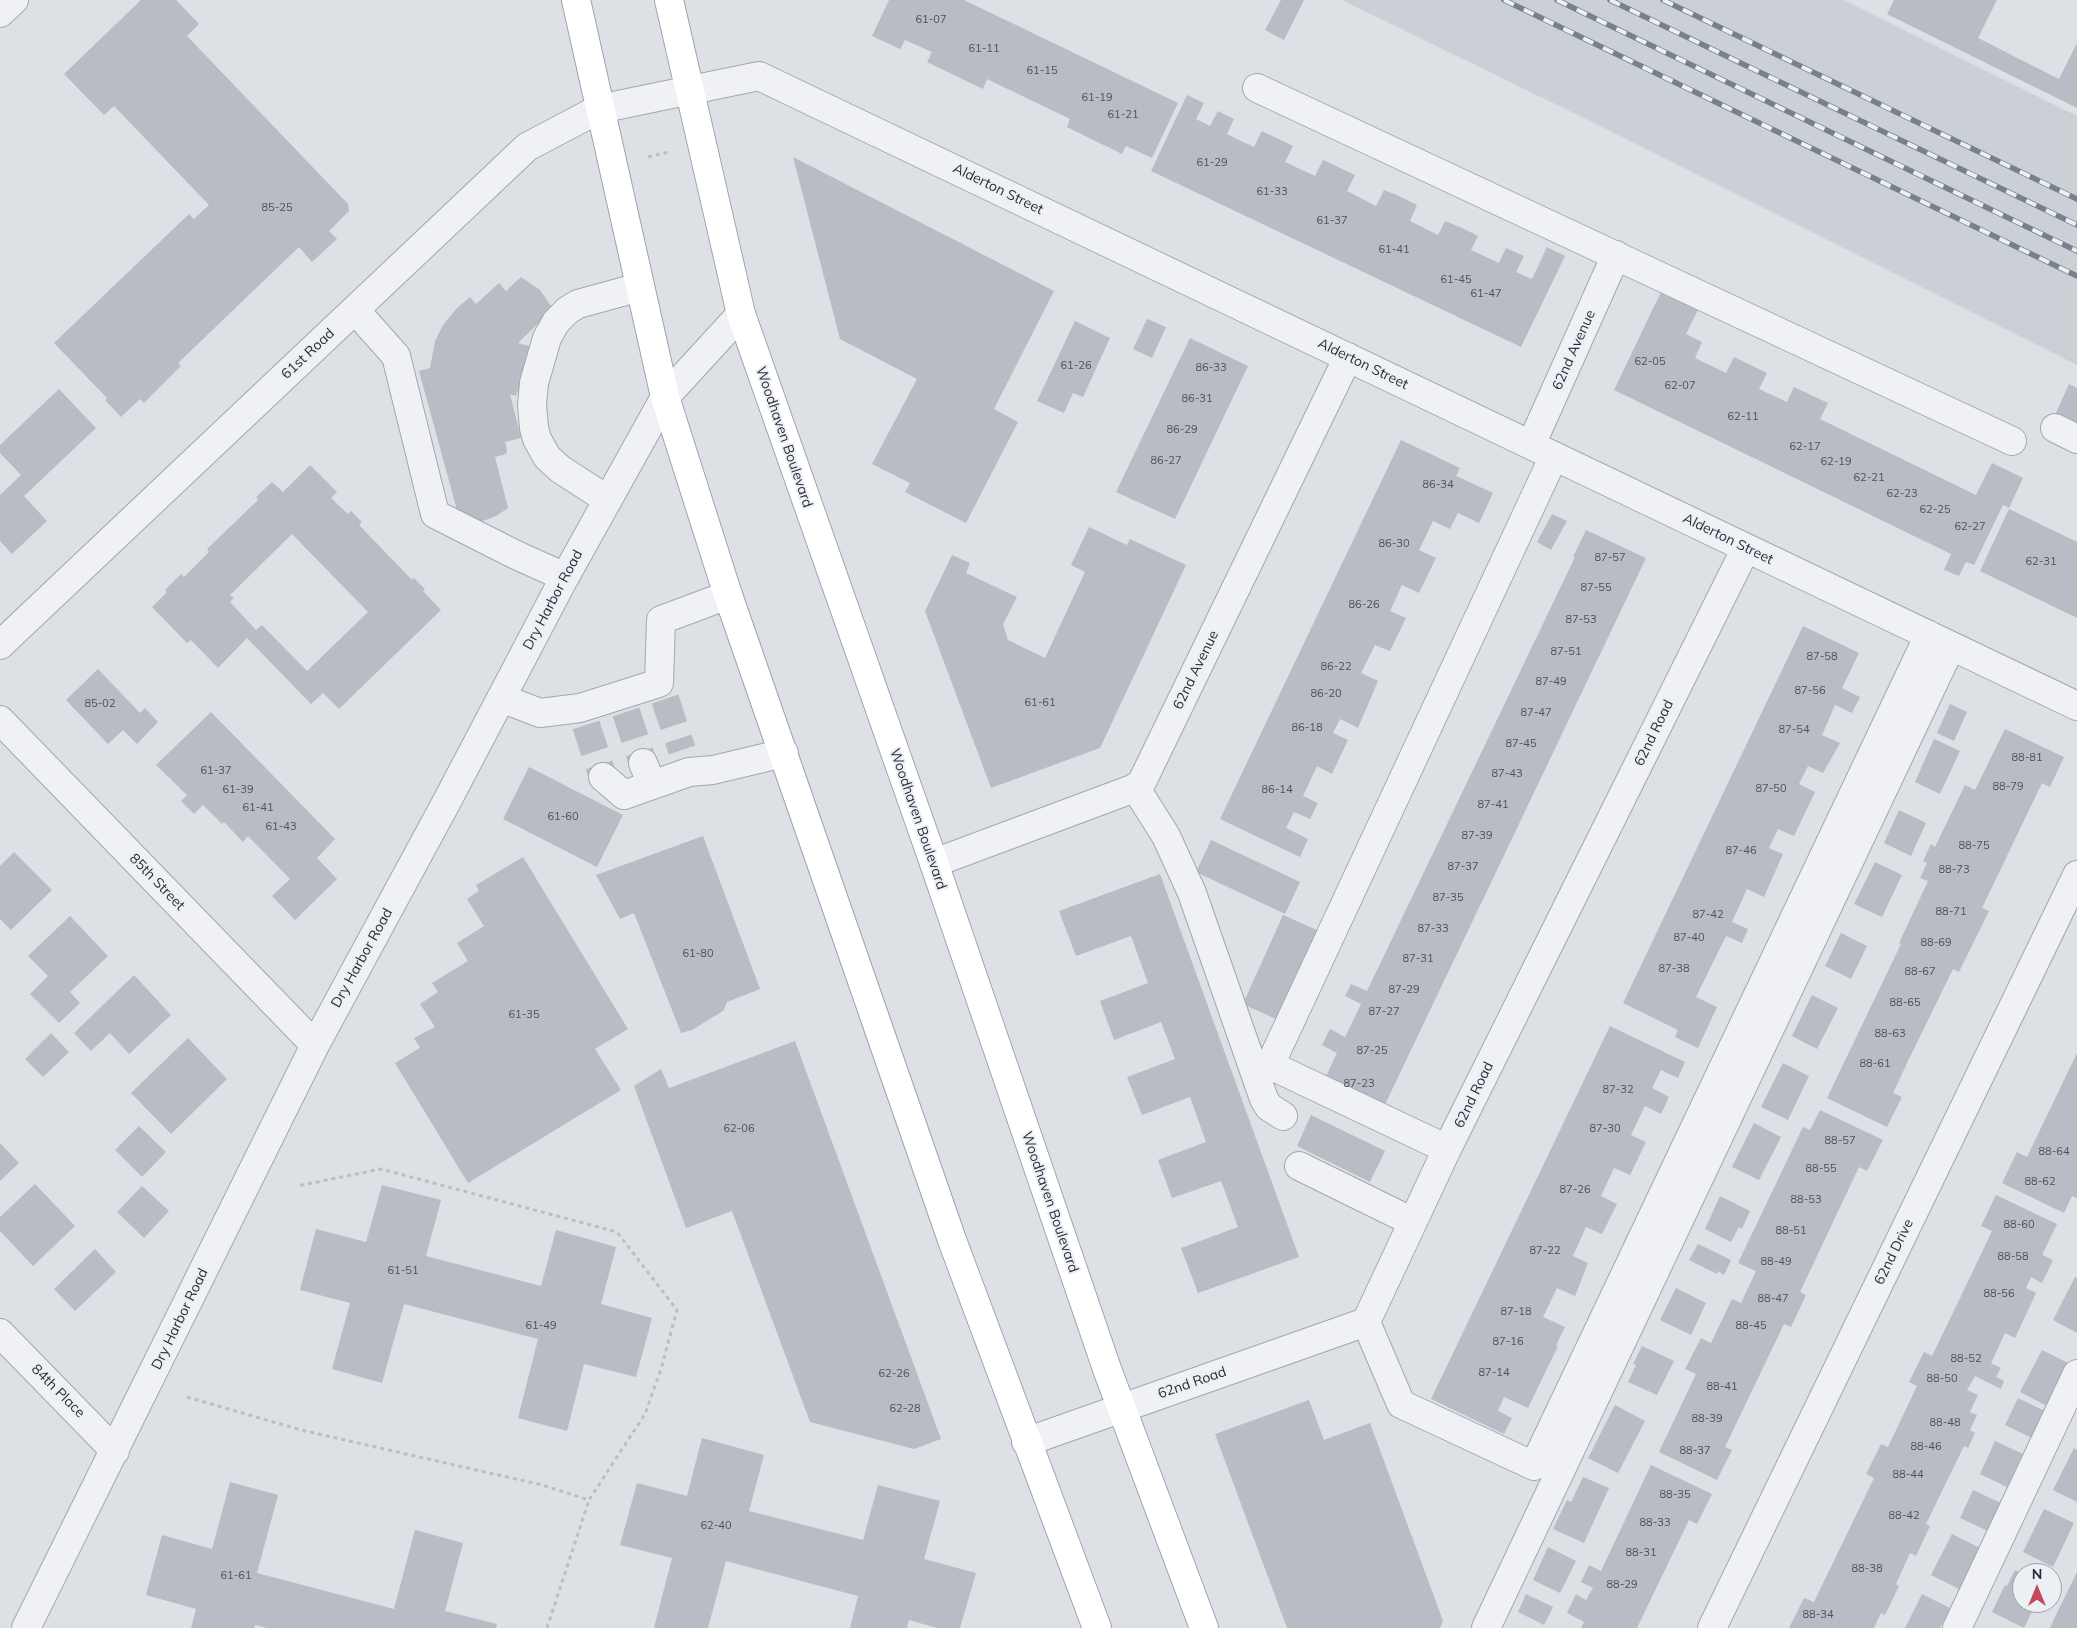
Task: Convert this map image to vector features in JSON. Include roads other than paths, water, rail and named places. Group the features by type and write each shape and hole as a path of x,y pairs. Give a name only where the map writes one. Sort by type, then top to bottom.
{"main road":[{"path":"576,0 665,397 728,595 949,1231 1026,1442 1097,1628"},
{"name":"Woodhaven Boulevard","path":"669,0 741,314 934,863 1121,1407 1204,1628"}],"street":[{"path":"0,13 14,0"},
{"name":"Alderton Street","path":"639,101 759,76 2077,706"},
{"path":"1257,88 2012,441"},
{"name":"61st Road","path":"0,645 527,147 599,109 639,101"},
{"name":"62nd Avenue","path":"1447,1149 1270,1065 1543,451 1616,255"},
{"path":"608,500 560,469 547,457 537,439 534,428 532,405 534,383 547,338 556,322 568,310 578,304 640,287"},
{"path":"355,310 396,356 435,514 516,555 565,577"},
{"name":"Dry Harbor Road","path":"26,1628 315,1044 446,803 565,577 665,397 741,314"},
{"name":"62nd Avenue","path":"1136,787 1140,786 1348,357"},
{"name":"62nd Road","path":"1026,1442 1366,1322 1447,1149 1746,548"},
{"path":"501,698 540,714 583,717 662,691 660,620 728,595"},
{"path":"1366,1322 1400,1404 1534,1466 1940,641"},
{"path":"1486,1628 1940,641"},
{"name":"85th Street","path":"0,720 315,1044"},
{"path":"604,777 624,795 647,774 686,761 713,770 784,752"},
{"path":"934,863 1136,787 1166,836 1192,893 1264,1099 1269,1106 1283,1116"},
{"name":"62nd Drive","path":"1712,1628 2077,875"},
{"path":"1299,1166 1413,1222"},
{"name":"84th Place","path":"0,1333 115,1451"},
{"path":"1957,1628 2077,1374"}],"tunnel":[{"path":"665,699 682,750"},
{"path":"626,712 643,763"},
{"path":"586,725 603,777"}],"railway":[{"path":"1504,0 2077,276"},
{"path":"1557,0 2077,251"},
{"path":"1610,0 2077,225"},
{"path":"1663,0 2077,199"}]}
